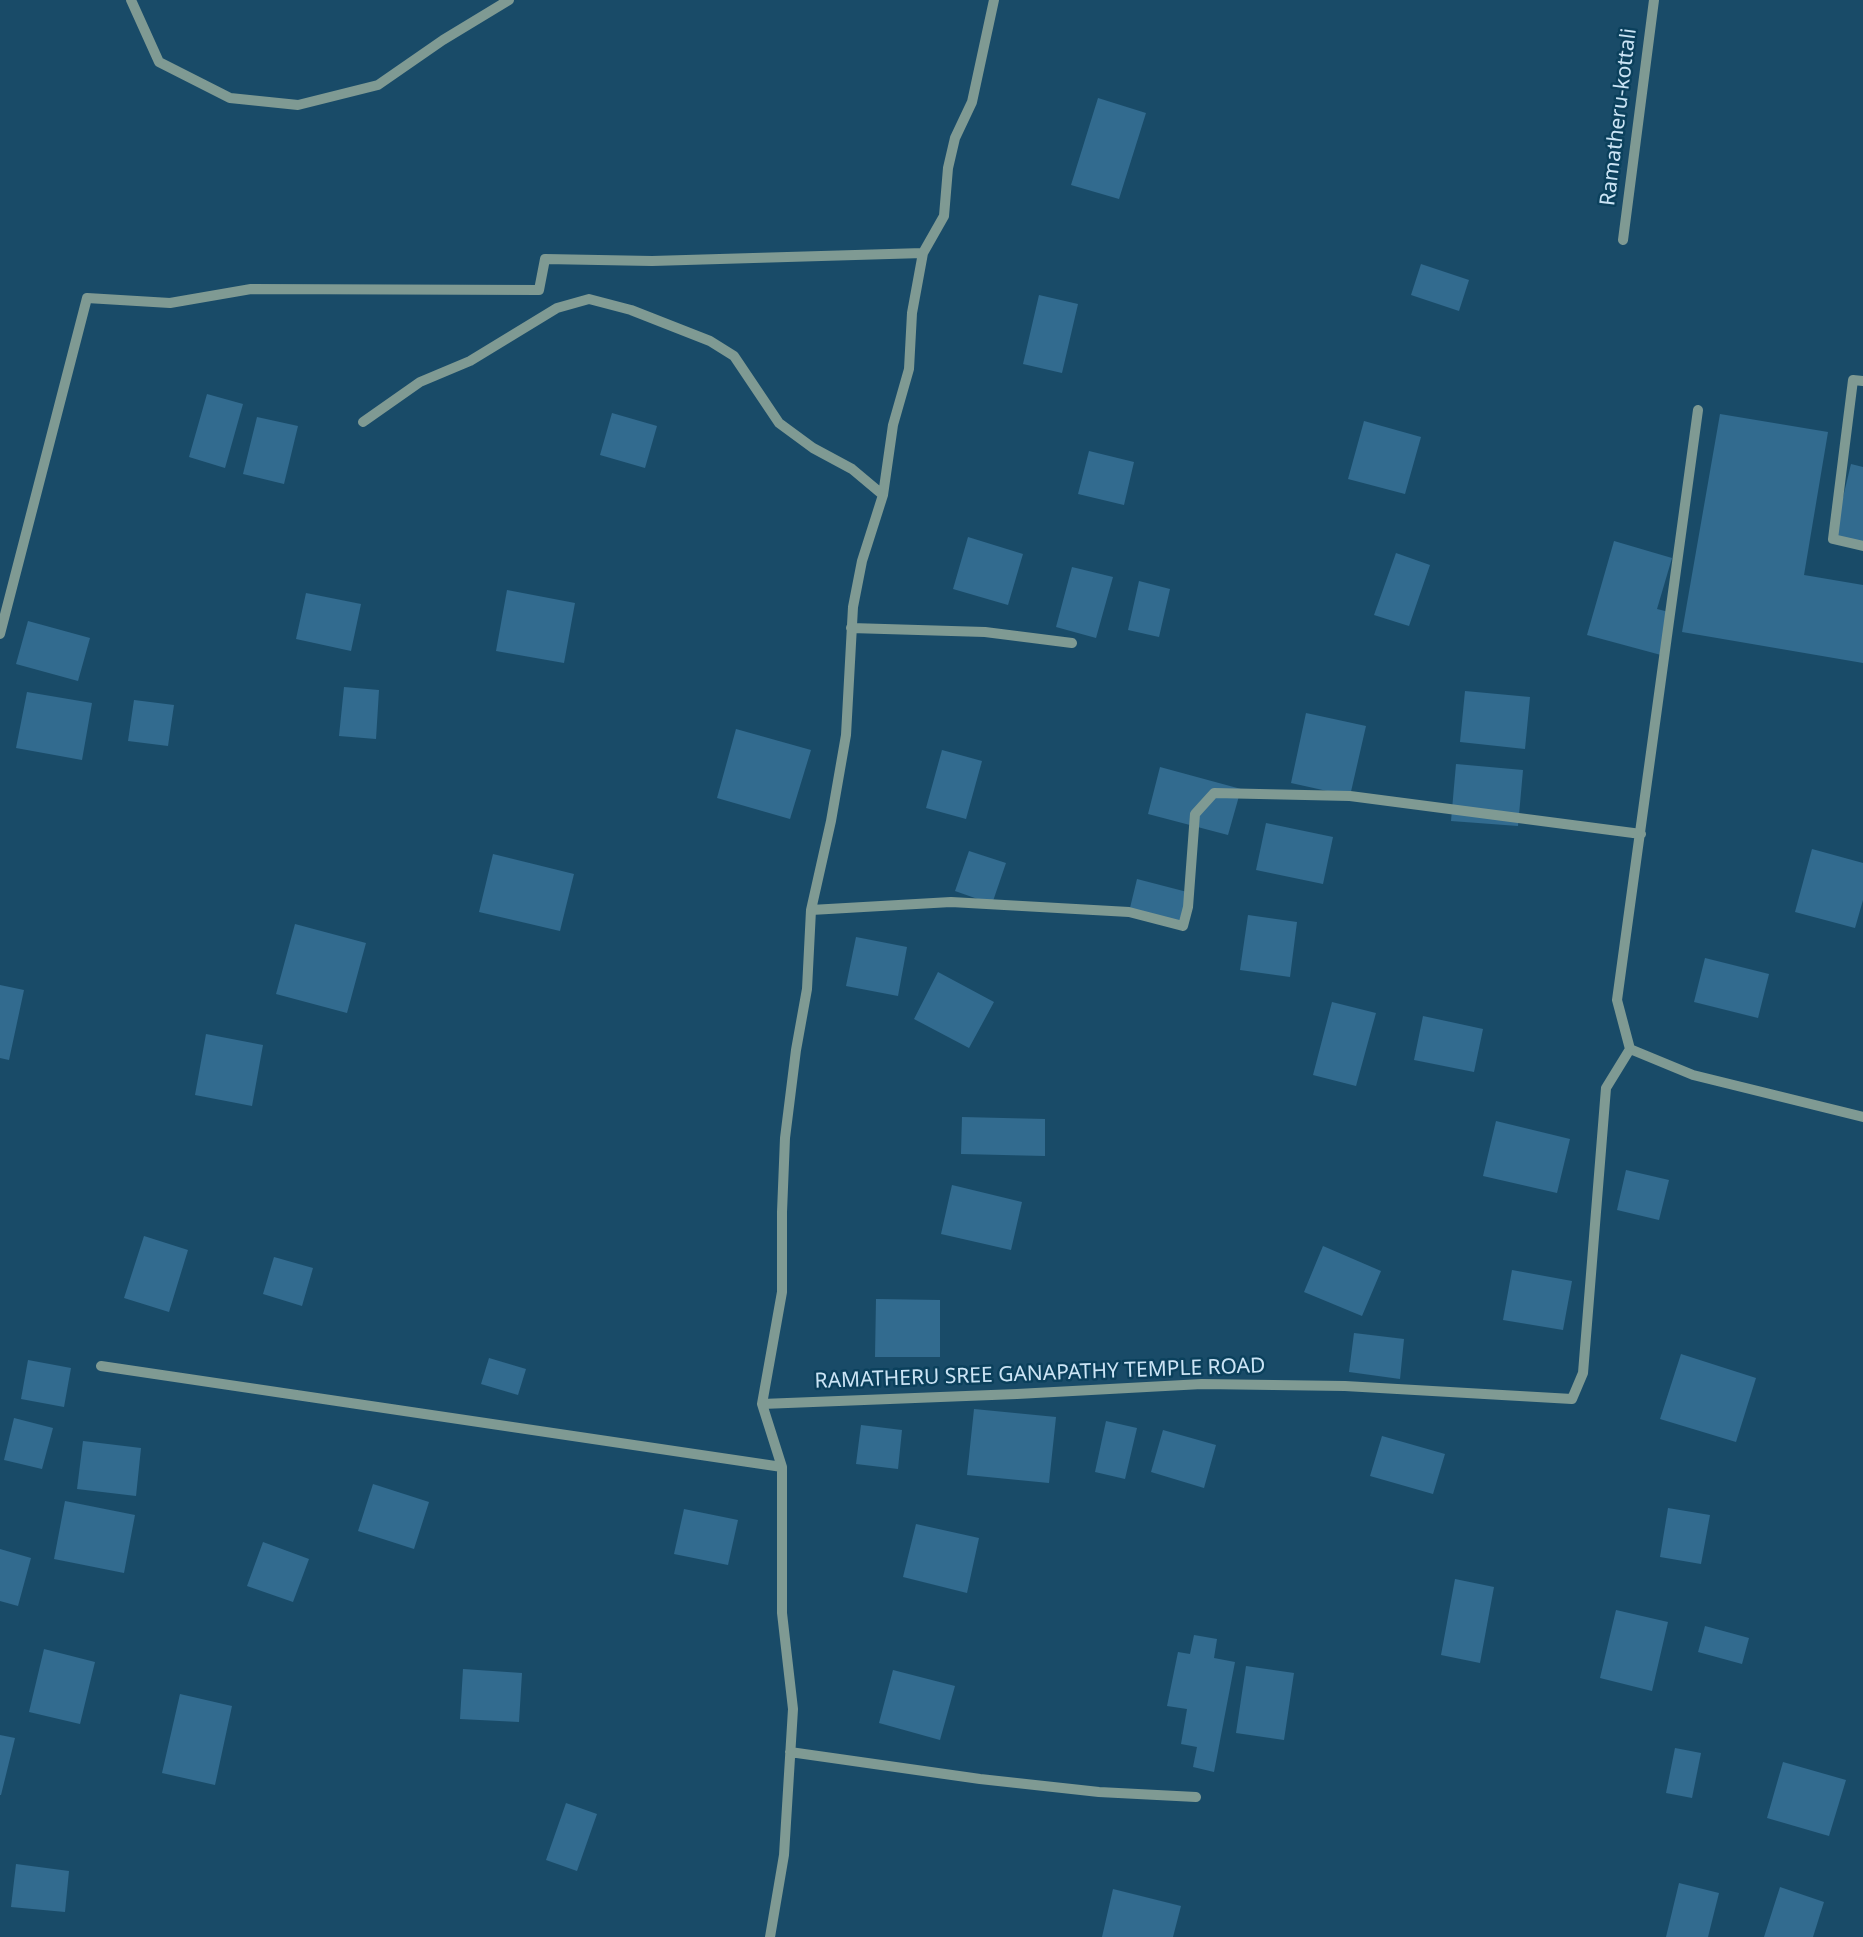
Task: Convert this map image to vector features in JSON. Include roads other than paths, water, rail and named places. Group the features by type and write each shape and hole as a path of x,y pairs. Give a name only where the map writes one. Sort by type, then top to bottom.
{"street":[{"path":"131,0 159,62 230,98 298,105 378,85 443,40 509,0"},
{"path":"770,1937 784,1855 793,1709 782,1613 784,1554 782,1467 762,1404 782,1293 785,1138 796,1050 807,989 811,910 831,821 846,735 853,606 862,561 883,495 893,425 909,369 912,313 923,253 944,216 948,168 955,138 972,102 994,0"},
{"name":"Ramatheru-kottali","path":"1623,240 1654,0"},
{"path":"0,634 87,298 170,303 251,289 539,290 545,259 652,261 923,253"},
{"path":"363,422 420,382 470,361 557,308 589,299 631,310 710,341 734,356 779,423 813,447 852,469 883,495"},
{"path":"1863,381 1854,380 1833,539 1863,546"},
{"path":"1698,410 1617,1000 1630,1049 1693,1075 1863,1117"},
{"path":"852,628 985,632 1072,643"},
{"path":"811,910 951,902 1129,912 1183,926 1188,907 1195,814 1214,793 1350,796 1641,834"},
{"name":"RAMATHERU SREE GANAPATHY TEMPLE ROAD","path":"762,1404 1202,1384 1345,1386 1572,1399 1583,1373 1606,1088 1630,1049"},
{"path":"101,1366 782,1467"},
{"path":"790,1752 1098,1792 1196,1797"}]}
